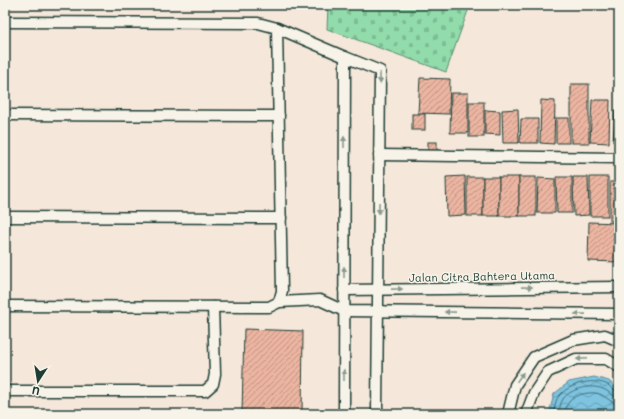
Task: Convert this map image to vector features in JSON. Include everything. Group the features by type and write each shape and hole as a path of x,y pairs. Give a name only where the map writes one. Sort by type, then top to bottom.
{"street":[{"path":"5,22 258,23 277,28 380,71 377,414"},
{"path":"277,28 282,290 279,302"},
{"path":"344,57 344,414"},
{"path":"5,115 279,116"},
{"path":"380,155 619,158"},
{"path":"5,217 281,218"},
{"name":"Jalan Citra Bahtera Utama","path":"344,290 619,287"},
{"path":"5,306 269,307 279,302 320,300 344,311 619,314"},
{"path":"5,391 205,392 213,384 215,374 213,307"},
{"path":"508,414 515,385 534,357 573,340 605,335 619,341"},
{"path":"526,414 534,393 548,372 576,359 606,359 619,367"}],"green space":[{"path":"328,5 470,5 446,72 327,29"}],"water":[{"path":"594,377 609,381 619,390 619,414 549,414 554,394 569,382"}],"building":[{"path":"420,78 450,79 449,114 418,113"},
{"path":"571,84 589,84 589,143 571,143"},
{"path":"451,93 468,93 468,133 450,133"},
{"path":"541,100 555,101 554,144 540,143"},
{"path":"592,100 610,100 609,143 590,142"},
{"path":"469,102 484,102 484,137 469,137"},
{"path":"518,109 519,143 503,143 502,110"},
{"path":"485,110 500,111 500,135 485,134"},
{"path":"615,110 619,110 619,142 613,142"},
{"path":"412,114 425,114 425,130 412,130"},
{"path":"556,118 569,118 569,143 556,143"},
{"path":"521,119 538,119 538,143 520,143"},
{"path":"428,142 437,142 437,152 428,152"},
{"path":"465,176 466,215 447,216 446,177"},
{"path":"467,177 483,177 483,216 467,216"},
{"path":"483,177 499,177 499,216 483,216"},
{"path":"499,177 519,177 519,216 499,216"},
{"path":"519,177 536,177 536,216 519,216"},
{"path":"556,177 572,177 572,213 557,213"},
{"path":"573,177 588,177 589,215 574,216"},
{"path":"590,177 608,177 608,216 590,216"},
{"path":"538,178 555,179 555,213 537,213"},
{"path":"610,182 619,182 619,221 610,221"},
{"path":"589,222 619,223 619,262 588,261"},
{"path":"244,329 303,331 302,414 242,414"}]}
